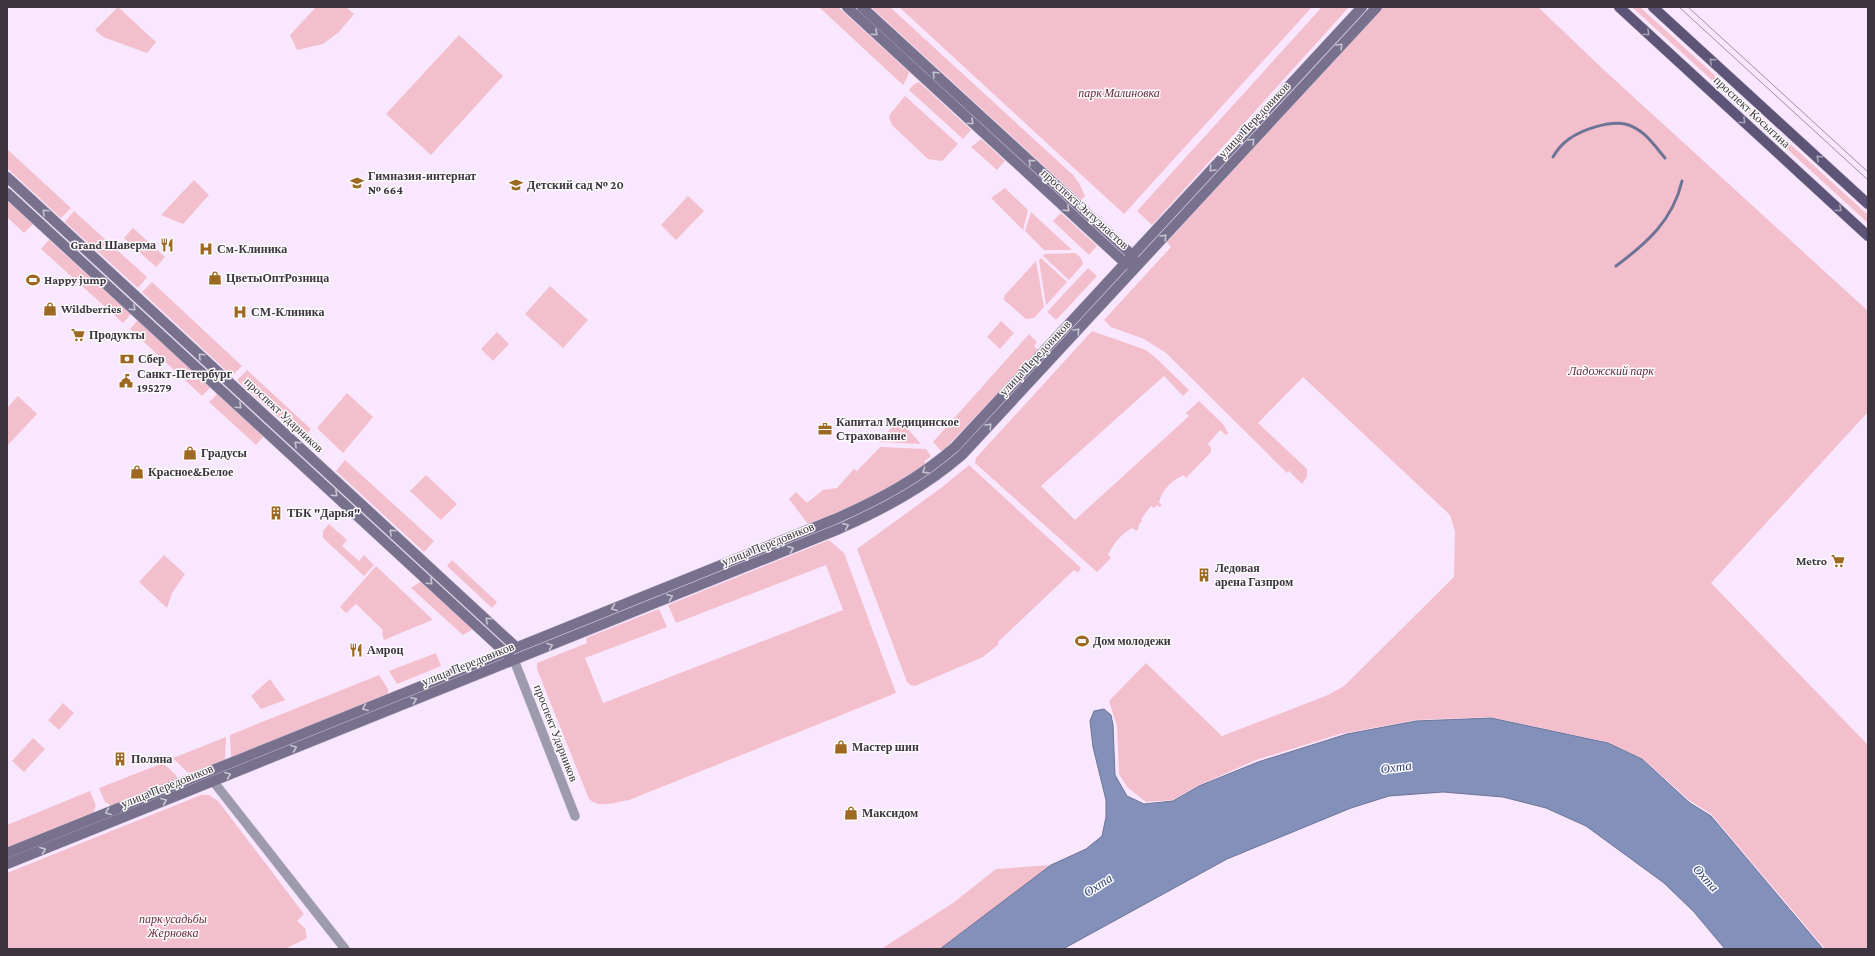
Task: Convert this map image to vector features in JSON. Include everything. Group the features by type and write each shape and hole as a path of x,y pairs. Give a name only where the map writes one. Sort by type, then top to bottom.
{"main road":[{"name":"проспект Энтузиастов","path":"847,7 1125,263 1137,266"},
{"name":"проспект Энтузиастов","path":"862,7 1132,255 1137,266"},
{"name":"улица Передовиков","path":"7,853 835,519 904,485 931,467 955,447 1362,7"},
{"name":"улица Передовиков","path":"7,864 839,529 881,510 910,494 938,476 962,455 1377,7"},
{"name":"проспект Косыгина","path":"1619,7 1868,236"},
{"name":"проспект Косыгина","path":"1653,7 1868,204"},
{"name":"проспект Ударников","path":"7,178 516,647 514,660"},
{"name":"проспект Ударников","path":"7,193 514,660"},
{"path":"223,391 231,383"}],"street":[{"name":"проспект Ударников","path":"514,660 574,816"},
{"path":"213,781 345,949"}],"green space":[{"path":"118,7 156,42 147,53 103,37 95,30"},
{"path":"316,7 346,7 354,14 338,33 323,44 297,50 290,35"},
{"path":"819,7 838,7 909,72 903,85"},
{"path":"871,7 890,7 1073,175 1079,183 1085,196 1081,200"},
{"name":"парк Малиновка","path":"899,7 1312,7 1124,214"},
{"path":"1322,7 1349,7 1152,225 1137,211"},
{"name":"Ладожский парк","path":"1381,7 1538,7 1604,70 1868,311 1868,412 1711,583 1868,745 1868,949 1825,949 1711,814 1689,800 1642,758 1607,742 1490,717 1416,720 1340,734 1256,760 1197,786 1173,800 1146,802 1127,787 1119,774 1117,726 1109,701 1146,663 1222,736 1328,695 1344,686 1454,577 1455,531 1450,515 1303,377 1258,423 1307,469 1307,477 1302,484 1289,471 1287,473 1166,353 1144,339 1111,327 1104,320 1171,247 1167,242"},
{"path":"1632,7 1640,7 1868,215 1868,223"},
{"path":"459,35 503,76 431,155 386,114"},
{"path":"919,82 971,130 963,139 909,90 914,84"},
{"path":"905,96 958,144 942,161 928,159 892,125 889,117"},
{"path":"981,139 1005,161 997,170 971,147"},
{"path":"7,149 71,208 61,218 7,168"},
{"path":"194,180 209,195 183,224 161,215"},
{"path":"1005,188 1028,210 1023,230 991,198"},
{"path":"688,196 704,211 676,240 661,225"},
{"path":"7,200 33,224 24,233 7,217"},
{"path":"74,211 147,277 138,288 65,222"},
{"path":"1031,212 1072,250 1044,250 1025,231"},
{"path":"1061,213 1097,246 1089,255 1053,221"},
{"path":"133,228 165,257 156,267 124,238"},
{"path":"49,240 131,314 123,323 41,249"},
{"path":"1075,253 1081,258 1083,264 1069,280 1043,256 1045,254"},
{"path":"1041,258 1067,282 1046,305 1039,260"},
{"path":"1036,261 1044,307 1034,318 1026,319 1004,300 1004,296"},
{"path":"1088,268 1097,276 1056,320 1047,312"},
{"path":"152,282 242,366 232,376 142,292"},
{"path":"550,286 588,320 563,348 525,314"},
{"path":"138,320 211,387 202,396 130,329"},
{"path":"1001,321 1014,333 1000,349 987,337"},
{"path":"1092,331 1146,350 1189,390 1183,396 1164,376 1041,486 1075,520 1189,416 1186,413 1199,401 1223,424 1228,433 1226,435 1220,430 1208,444 1211,448 1211,452 1186,478 1184,475 1168,486 1159,502 1162,505 1159,507 1157,505 1154,508 1151,506 1141,519 1142,521 1136,531 1132,528 1121,536 1112,547 1108,555 1111,558 1097,572 975,463 976,458"},
{"path":"497,332 509,344 493,361 481,349"},
{"path":"1029,334 1037,342 1034,346 1038,350 942,452 933,442"},
{"path":"247,370 311,429 302,439 237,380"},
{"path":"218,393 264,436 256,445 209,402"},
{"path":"347,393 373,417 343,453 317,428"},
{"path":"18,396 37,414 7,446 7,408"},
{"path":"899,419 921,444 879,442"},
{"path":"880,447 926,449 931,456 924,462 926,464 898,482 839,512 808,524 789,499 796,492 807,503 823,490 837,488 854,469 857,471"},
{"path":"345,460 434,541 424,552 336,471"},
{"path":"969,465 1081,568 1078,573 1074,570 998,642 999,644 983,657 915,686 910,685 907,682 857,549 941,488"},
{"path":"426,475 457,504 441,520 410,491"},
{"path":"329,524 347,540 342,546 359,561 364,555 374,565 364,576 323,538 323,531"},
{"path":"829,540 844,553 896,693 629,800 598,804 589,799 537,669 537,663 587,643 586,638 659,609 667,627 585,658 603,703 843,610 826,565 676,623 668,605"},
{"path":"164,555 185,574 172,593 167,608 139,582"},
{"path":"452,560 497,602 492,608 447,566"},
{"path":"376,566 432,620 384,640 382,634 383,630 356,604 346,613 340,607"},
{"path":"420,582 423,583 473,629 463,635 411,588"},
{"path":"436,653 441,666 397,684 389,671"},
{"path":"379,675 388,689 388,695 231,757 230,735"},
{"path":"270,679 285,700 261,709 251,696"},
{"path":"63,703 74,713 59,730 48,720"},
{"path":"226,737 225,760 191,773 187,772 173,758"},
{"path":"33,738 45,749 24,772 12,761"},
{"path":"163,763 176,775 178,779 112,806 105,802 99,788"},
{"path":"90,791 96,806 93,813 7,848 7,825"},
{"name":"парк усадьбы Жерновка","path":"201,795 209,795 218,801 304,914 297,921 305,928 307,938 285,949 7,949 7,873"},
{"path":"1051,865 940,949 881,949 953,903 996,869"}],"water":[{"name":"Охта","path":"1104,709 1111,715 1113,725 1115,775 1127,796 1144,804 1173,801 1199,786 1258,762 1347,734 1416,721 1491,718 1608,743 1642,759 1690,803 1711,816 1823,949 1725,949 1694,912 1664,883 1586,826 1546,808 1503,797 1443,792 1389,796 1351,808 1227,859 1063,949 940,949 1051,865 1086,849 1102,836 1106,817 1106,800 1093,747 1090,721 1094,711"}],"waterway":[{"path":"1553,157 1562,145 1575,135 1596,127 1619,123 1631,126 1643,133 1665,158"},
{"path":"1616,266 1657,230 1672,208 1682,181"}],"tram line":[{"path":"1679,7 1868,180"},
{"path":"1688,7 1868,172"}],"place":[{"name":"Гимназия-интернат № 664","path":"357,183"},
{"name":"Детский сад № 20","path":"516,185"},
{"name":"Grand Шаверма","path":"167,245"},
{"name":"См-Клиника","path":"206,249"},
{"name":"ЦветыОптРозница","path":"215,278"},
{"name":"Happy jump","path":"33,280"},
{"name":"Wildberries","path":"50,309"},
{"name":"СМ-Клиника","path":"240,312"},
{"name":"Продукты","path":"78,335"},
{"name":"Сбер","path":"127,359"},
{"name":"Санкт-Петербург 195279","path":"126,381"},
{"name":"Капитал Медицинское Страхование","path":"825,429"},
{"name":"Градусы","path":"190,453"},
{"name":"Красное&Белое","path":"137,472"},
{"name":"ТБК \"Дарья\"","path":"276,513"},
{"name":"Metro","path":"1838,561"},
{"name":"Ледовая арена Газпром","path":"1204,575"},
{"name":"Дом молодежи","path":"1082,641"},
{"name":"Амроц","path":"356,650"},
{"name":"Мастер шин","path":"841,747"},
{"name":"Поляна","path":"120,759"},
{"name":"Максидом","path":"851,813"}]}
